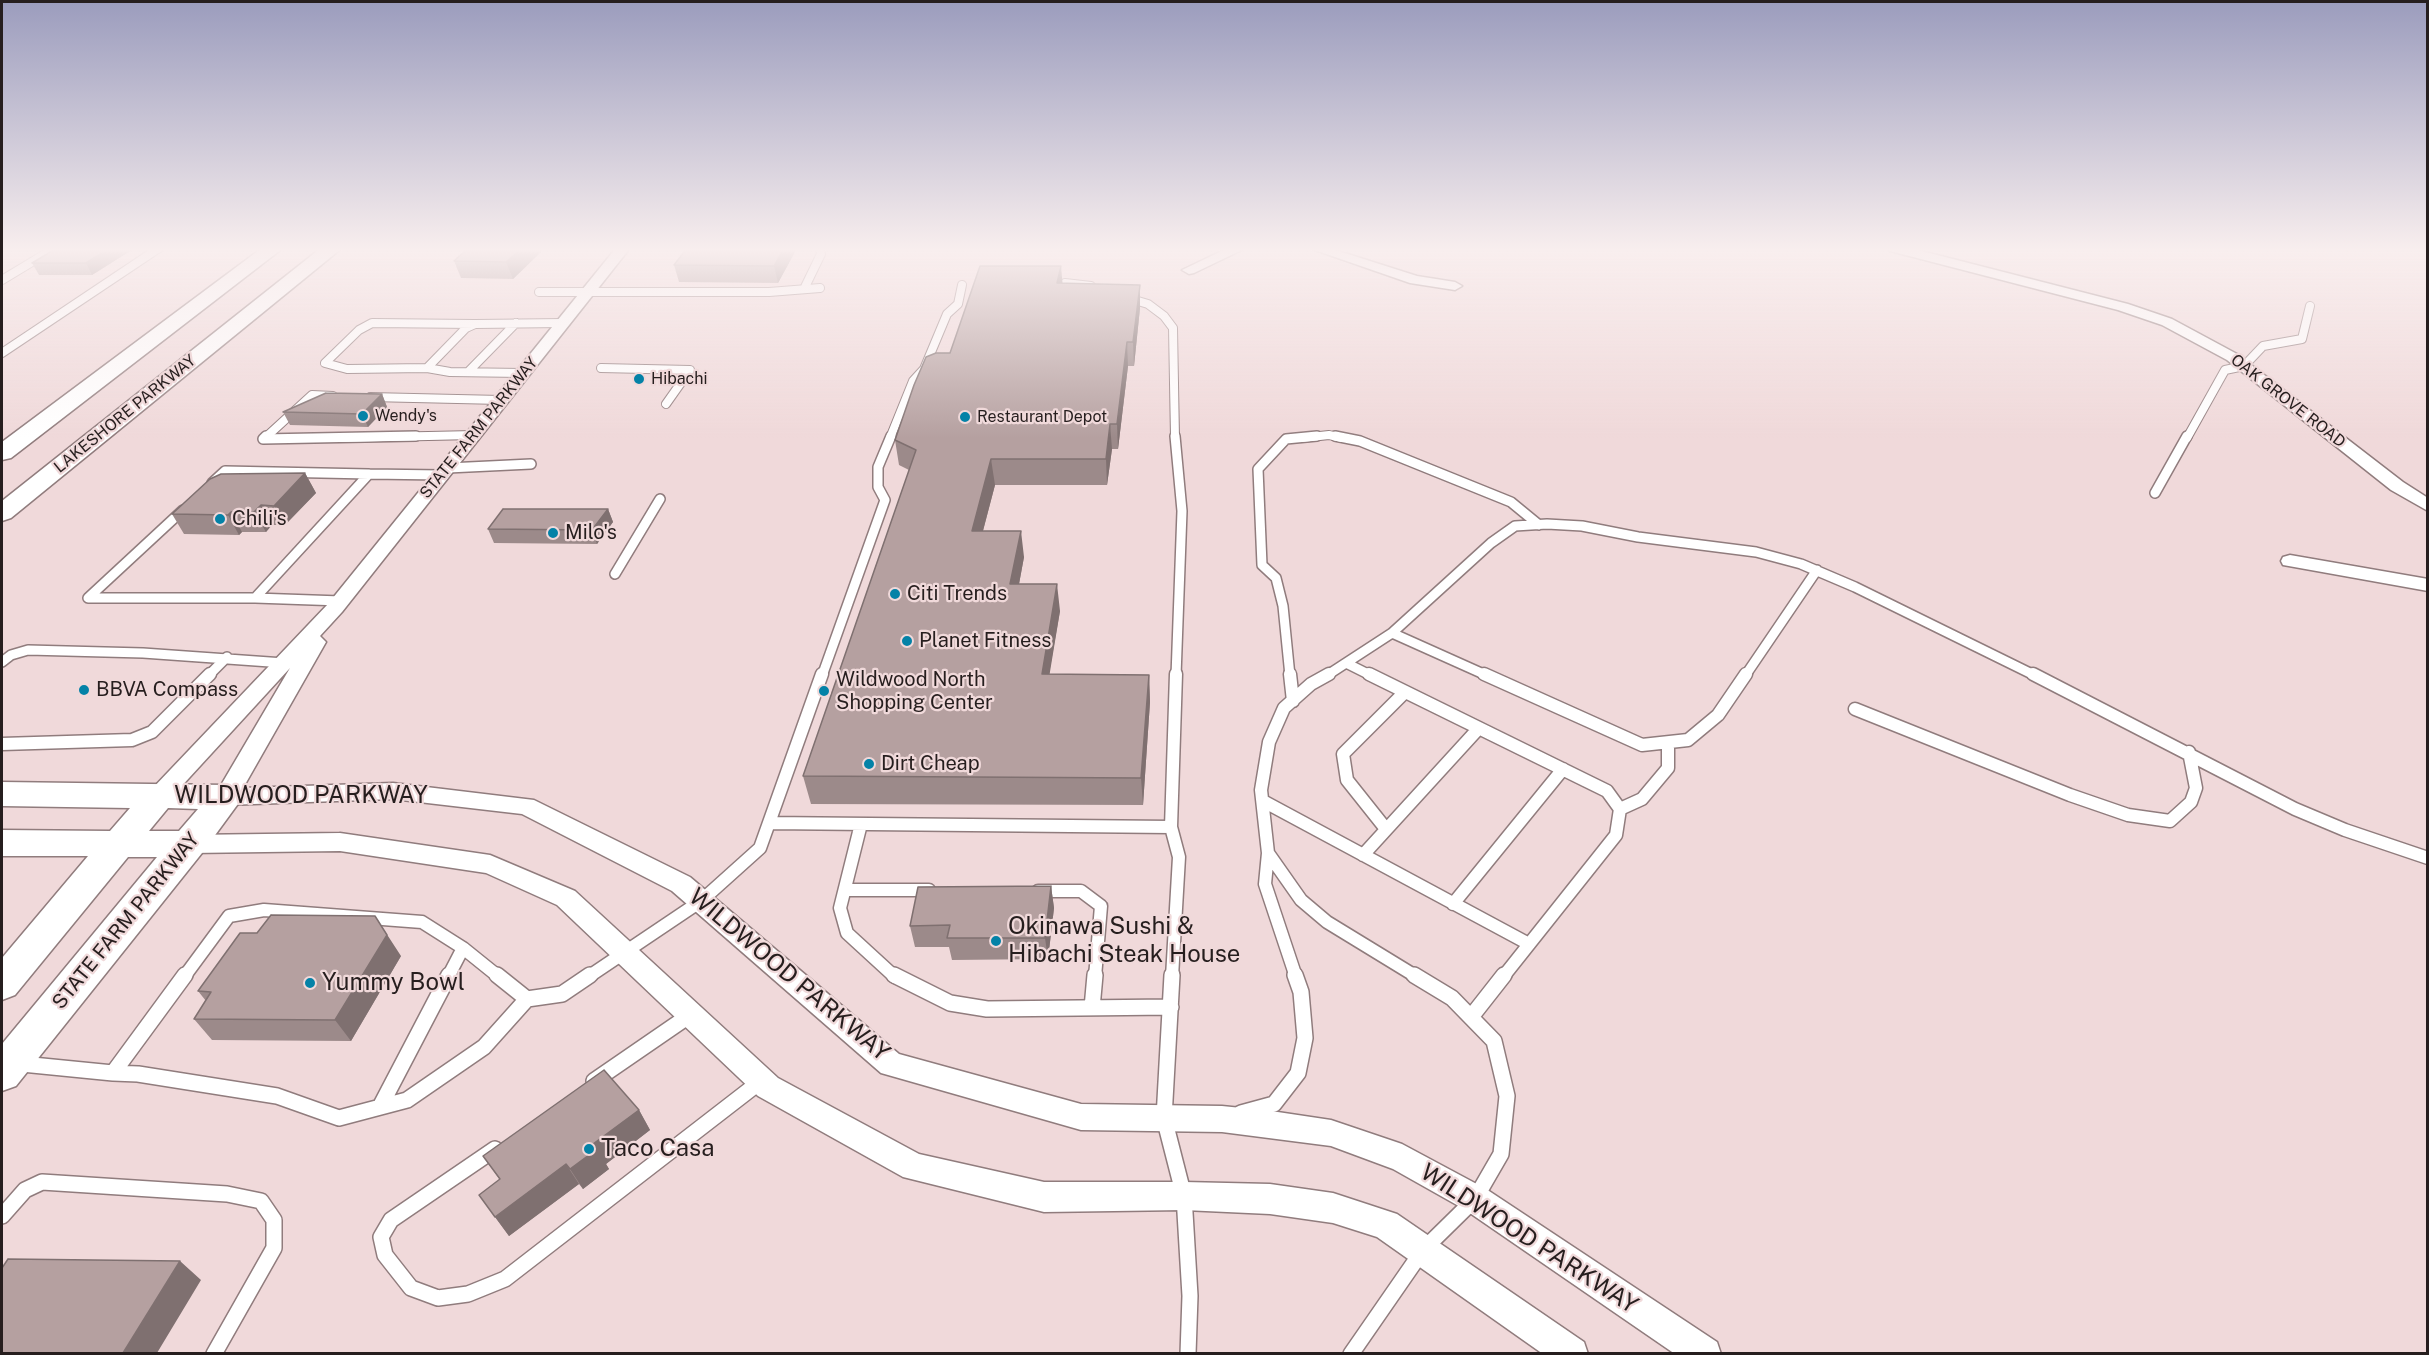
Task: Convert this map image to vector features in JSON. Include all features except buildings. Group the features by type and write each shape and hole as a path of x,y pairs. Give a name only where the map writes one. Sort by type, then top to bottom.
{"main road":[{"path":"2,453 190,311"},
{"name":"LAKESHORE PARKWAY","path":"2,513 254,311"},
{"name":"WILDWOOD PARKWAY","path":"2,794 226,797"},
{"name":"STATE FARM PARKWAY","path":"2,984 159,796"},
{"name":"STATE FARM PARKWAY","path":"4,1066 226,797"},
{"path":"2,843 190,843"}],"street":[{"name":"STATE FARM PARKWAY","path":"159,796 338,605 572,311"},
{"name":"OAK GROVE ROAD","path":"2135,311 2167,322 2232,357 2397,486 2427,506"},
{"path":"2290,561 2427,585"},
{"name":"STATE FARM PARKWAY","path":"226,797 338,605"},
{"name":"WILDWOOD PARKWAY","path":"226,797 393,791 525,806 681,884 891,1064 1081,1117 1222,1119 1331,1133 1402,1158 1475,1199 1706,1353"},
{"path":"190,843 340,842 490,864 566,898 761,1082 914,1167 1044,1197 1184,1196 1270,1199 1333,1208 1386,1225 1572,1353"}],"lane":[{"path":"2,353 64,311"},
{"path":"4,1066 138,1074 277,1096 339,1118 407,1100 484,1047 527,999 562,994 700,901 760,848 885,500 878,487 878,467 913,381 924,369 951,311"},
{"path":"1158,311 1173,328 1175,447 1182,511 1171,827 1179,857 1164,1118 1184,1196 1190,1296 1188,1353"},
{"path":"2155,493 2225,370 2244,366 2263,346 2274,342 2302,339 2309,311"},
{"path":"523,373 434,371 427,368 348,369 325,363 359,330 372,323 563,323"},
{"path":"468,372 516,323"},
{"path":"427,368 466,328 475,324"},
{"path":"601,368 690,370 666,404"},
{"path":"348,396 312,395 263,439 474,435"},
{"path":"359,396 501,400"},
{"path":"1293,701 1283,606 1276,578 1262,565 1258,479 1258,469 1286,439 1329,435 1360,441 1511,502 1539,525"},
{"path":"208,487 225,471 369,474 445,472 531,464"},
{"path":"255,598 369,474"},
{"path":"615,574 660,499"},
{"path":"191,503 88,598 255,598 338,605"},
{"path":"1222,1119 1274,1104 1298,1073 1305,1038 1301,992 1265,884 1268,853 1261,790 1269,742 1284,708 1311,684 1348,664 1392,633 1491,543 1515,526 1582,526 1638,537 1756,552 1817,570 2190,752 2295,808 2345,830 2427,858"},
{"path":"1392,633 1642,745 1688,741 1718,716 1817,570"},
{"path":"6,658 28,650 227,657 284,663"},
{"path":"2,744 132,740 152,732 227,657"},
{"path":"1348,664 1606,791 1620,809 1616,835 1471,1017"},
{"path":"1386,829 1347,780 1343,754 1405,692"},
{"path":"1855,709 2070,795 2128,815 2170,821 2191,802 2196,788 2190,752"},
{"path":"1363,855 1479,728"},
{"path":"1620,809 1642,800 1668,768 1668,743"},
{"path":"1453,904 1563,770"},
{"path":"1263,801 1529,944"},
{"path":"769,824 1171,827"},
{"path":"861,824 840,908 847,933 897,978 951,1002 987,1009 1171,1007"},
{"path":"1268,853 1301,900 1327,922 1452,998 1471,1017 1494,1041 1507,1096 1501,1154 1475,1199 1423,1250 1351,1353"},
{"path":"845,890 939,890"},
{"path":"1022,891 1081,891 1101,906 1092,1008"},
{"path":"113,1073 229,916 264,910 422,922 463,948 527,999"},
{"path":"380,1107 463,948"},
{"path":"584,1087 690,1014"},
{"path":"507,1140 391,1220 381,1237 385,1255 411,1288 438,1298 468,1294 506,1280 761,1082"},
{"path":"2,1216 25,1190 42,1182 227,1194 261,1201 274,1220 274,1248 214,1353"}],"place":[{"name":"Hibachi","path":"639,379"},
{"name":"Wendy's","path":"363,416"},
{"name":"Restaurant Depot","path":"965,417"},
{"name":"Chili's","path":"220,519"},
{"name":"Milo's","path":"553,533"},
{"name":"Citi Trends","path":"895,594"},
{"name":"Planet Fitness","path":"907,641"},
{"name":"BBVA Compass","path":"84,690"},
{"name":"Wildwood North Shopping Center","path":"824,691"},
{"name":"Dirt Cheap","path":"869,764"},
{"name":"Okinawa Sushi & Hibachi Steak House","path":"996,941"},
{"name":"Yummy Bowl","path":"310,983"},
{"name":"Taco Casa","path":"589,1149"}]}
